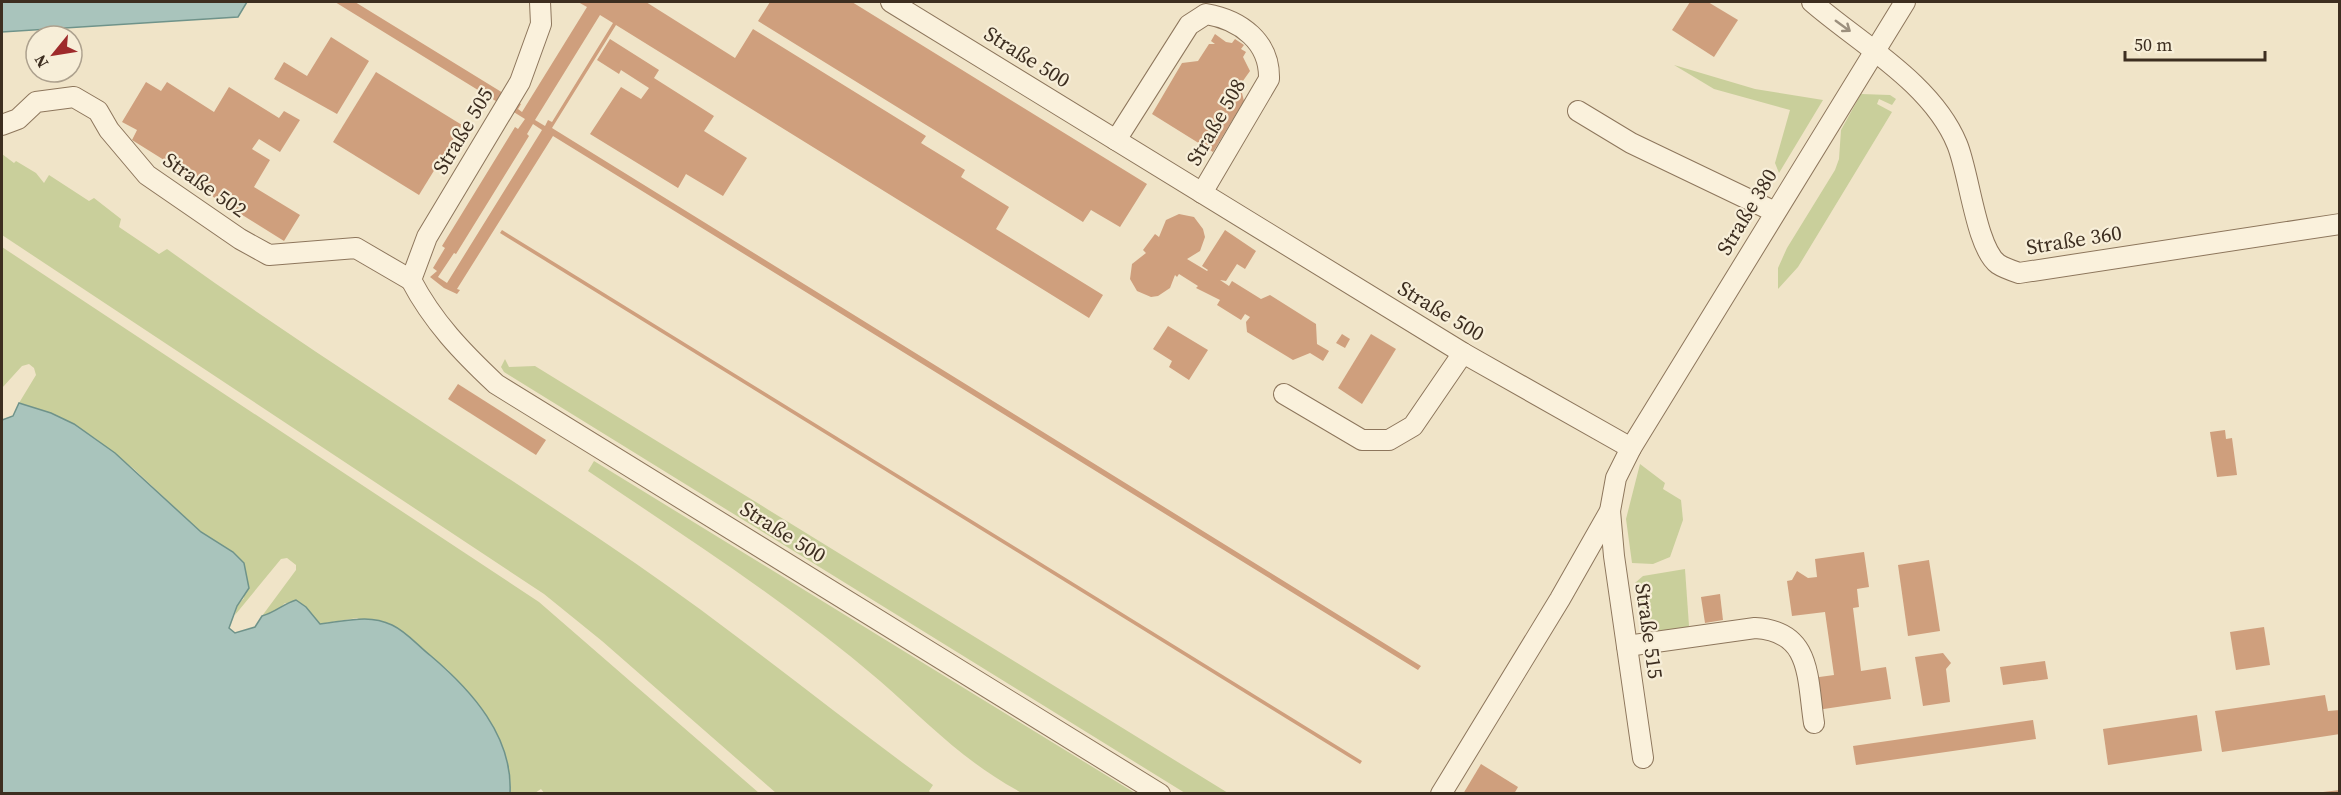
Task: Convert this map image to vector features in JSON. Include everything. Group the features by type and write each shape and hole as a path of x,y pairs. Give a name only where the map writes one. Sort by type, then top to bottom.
{"street":[{"name":"Straße 505","path":"411,280 427,237 520,82 541,24 540,2"},
{"name":"Straße 500","path":"891,2 1463,353 1631,447"},
{"name":"Straße 360","path":"1812,2 1896,68 1944,119 1958,145 1985,247 1998,264 2019,273 2340,224"},
{"name":"Straße 380","path":"1631,447 1905,2"},
{"name":"Straße 508","path":"1116,140 1189,25 1206,14 1220,16 1235,24 1264,48 1269,66 1269,79 1202,193"},
{"name":"Straße 502","path":"2,125 18,119 36,102 74,98 98,111 109,130 147,175 240,239 269,255 356,248 411,280"},
{"path":"1578,111 1631,143 1775,212"},
{"name":"Straße 500","path":"411,280 427,311 459,350 496,384 1160,794"},
{"path":"1284,394 1362,440 1389,440 1413,426 1463,353"},
{"path":"1442,794 1560,599 1610,511 1616,478 1631,447"},
{"name":"Straße 515","path":"1610,511 1643,758"},
{"path":"1627,646 1755,628 1775,629 1793,640 1804,662 1814,723"}],"green space":[{"path":"1674,65 1755,89 1823,100 1779,173 1775,163 1790,110 1714,89"},
{"path":"1861,94 1890,95 1896,99 1892,105 1879,99 1877,104 1892,112 1798,267 1778,289 1778,268 1787,248 1835,170 1839,159 1841,130"},
{"path":"2,154 14,163 16,161 36,173 44,183 49,175 89,201 94,198 121,219 119,227 159,254 167,249 283,330 635,563 933,785 929,791 931,793 776,793 602,641 544,594 2,235"},
{"path":"2,247 539,602 759,793 545,794 541,789 535,793 510,793 508,769 495,730 486,715 448,670 430,656 357,618 320,624 306,607 285,603 276,612 262,616 296,570 296,565 287,558 281,559 235,615 237,606 244,598 233,552 201,532 134,469 95,438 51,413 19,403 36,375 34,368 29,364 22,366 2,388"},
{"path":"505,359 509,367 535,366 1228,793 1185,793 504,372 501,367"},
{"path":"594,461 1135,793 1022,793 1001,781 964,755 880,681 810,625 737,572 588,471"},
{"path":"1640,464 1665,483 1663,489 1681,500 1683,520 1670,557 1653,564 1632,563 1626,519"},
{"path":"1685,569 1689,626 1677,632 1664,633 1640,622 1635,583 1643,576"}],"water":[{"path":"2,2 247,2 238,17 84,27 84,24 24,24 24,31 2,32"},
{"path":"19,403 51,413 74,424 115,453 201,532 233,552 244,563 249,588 237,606 229,628 235,633 255,627 262,616 296,600 306,607 320,624 356,619 383,621 408,635 461,684 487,716 505,752 510,793 2,793 2,420 13,416"}],"building":[{"path":"335,2 355,2 521,104 518,109 522,112 587,7 578,2 646,2 735,58 753,29 926,136 921,143 965,170 961,177 1009,207 996,229 1103,295 1089,318 616,25 552,128 1421,666 1418,670 553,136 457,289 460,290 457,294 444,288 430,277 437,271 433,268 445,248 442,246 515,127 518,129 525,119","holes":["600,15 613,23 552,122 548,120 545,126 535,120","533,124 542,130 447,283 438,277 454,253 456,254 529,136 527,134"]},
{"path":"770,2 852,2 1147,184 1120,227 1091,210 1083,222 758,21"},
{"path":"1690,2 1708,2 1738,20 1714,57 1672,30"},
{"path":"1215,34 1226,42 1232,43 1235,39 1244,45 1241,49 1246,52 1243,57 1250,71 1240,85 1244,101 1213,152 1152,114 1182,63 1198,61 1209,44 1215,44 1211,41"},
{"path":"331,37 369,61 337,114 274,79 284,62 307,76"},
{"path":"610,39 659,70 654,78 714,116 704,131 747,158 723,196 686,174 678,188 590,134 621,87 641,99 649,88 621,70 619,74 597,60"},
{"path":"376,72 462,125 419,195 333,142"},
{"path":"146,82 161,91 167,82 214,112 229,87 279,118 284,111 300,120 280,152 259,139 252,149 270,160 254,187 300,215 284,241 210,195 212,190 132,140 137,130 122,122"},
{"path":"1179,214 1194,217 1203,229 1205,237 1200,251 1187,259 1207,271 1202,266 1225,230 1256,251 1245,269 1237,264 1226,281 1220,280 1229,286 1232,281 1261,299 1270,295 1316,324 1317,344 1329,351 1323,361 1310,353 1293,360 1247,332 1246,322 1250,317 1245,314 1241,320 1217,305 1220,300 1196,288 1198,286 1179,274 1177,277 1175,275 1170,288 1158,296 1151,297 1137,291 1130,279 1132,264 1146,253 1143,250 1155,234 1159,237 1166,220"},
{"path":"502,230 1362,761 1360,764 500,233"},
{"path":"1168,326 1208,350 1189,380 1169,367 1172,361 1153,349"},
{"path":"1342,334 1350,339 1345,348 1336,343"},
{"path":"1371,334 1396,349 1362,404 1338,388"},
{"path":"458,384 546,440 536,455 448,399"},
{"path":"2225,430 2226,439 2232,438 2237,475 2217,477 2210,432"},
{"path":"1864,552 1869,587 1857,589 1859,607 1853,608 1861,671 1886,667 1891,699 1817,710 1812,678 1834,675 1825,612 1792,616 1787,581 1792,580 1797,571 1808,578 1817,577 1815,559"},
{"path":"1929,560 1940,631 1908,636 1898,565"},
{"path":"1720,594 1723,620 1705,623 1701,597"},
{"path":"2264,627 2270,665 2236,670 2230,632"},
{"path":"1943,653 1951,663 1946,669 1950,702 1923,706 1915,657"},
{"path":"2045,661 2048,679 2003,685 2000,667"},
{"path":"2325,695 2328,711 2340,710 2340,734 2222,752 2215,711"},
{"path":"2197,715 2202,751 2108,765 2103,729"},
{"path":"2033,720 2036,739 1856,765 1853,746"},
{"path":"1481,764 1518,787 1514,794 1463,794"},
{"path":"2340,790 2340,794 2323,794 2323,792"}]}
